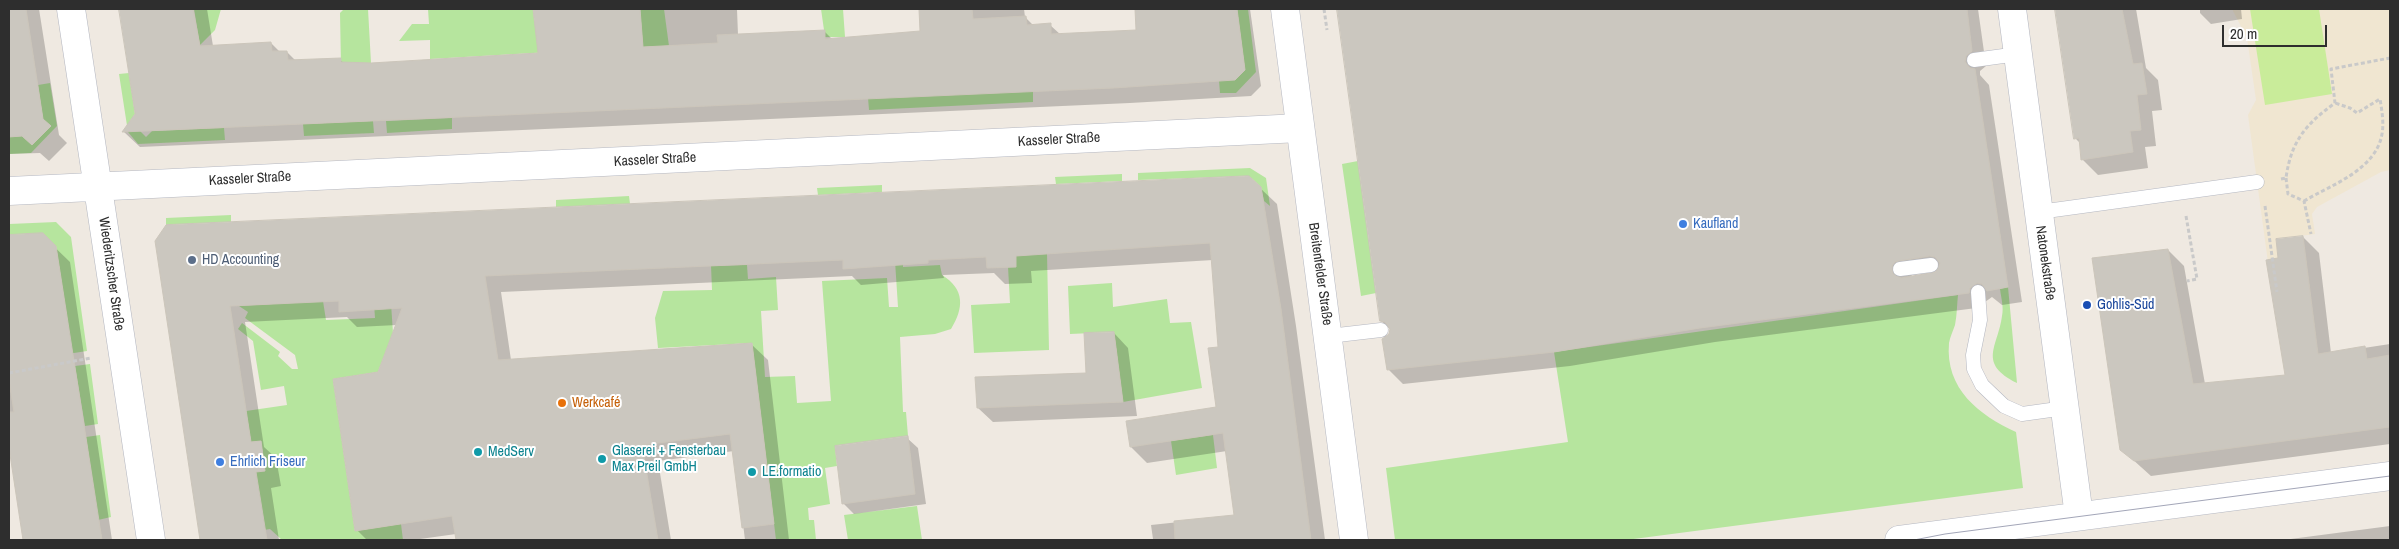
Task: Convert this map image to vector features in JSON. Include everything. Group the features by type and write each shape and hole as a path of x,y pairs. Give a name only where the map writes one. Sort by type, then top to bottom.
{"street":[{"name":"Wiederitzscher Straße","path":"71,9 151,540"},
{"name":"Breitenfelder Straße","path":"1285,9 1354,540"},
{"name":"Natonekstraße","path":"2012,9 2079,516"},
{"name":"Kasseler Straße","path":"9,191 1300,128"},
{"path":"1899,540 2390,476"}],"lane":[{"path":"1974,60 2018,54"},
{"path":"2039,212 2259,182"},
{"path":"1900,269 1931,265"},
{"path":"1978,292 1980,320 1973,354 1974,370 1982,384 2004,406 2022,414 2065,408"},
{"path":"1329,336 1381,330"}],"path":[{"path":"1324,9 1327,30"},
{"path":"2335,104 2331,69 2390,58"},
{"path":"2380,99 2382,136 2370,158 2359,170 2304,201 2288,194 2286,178 2294,146 2304,130 2315,117 2335,104 2350,108 2357,113 2380,99"},
{"path":"2277,292 2259,182 2286,178"},
{"path":"2182,193 2197,279 2187,281"},
{"path":"2304,201 2311,234"},
{"path":"9,373 94,358"}],"shaded area":[{"path":"2232,9 2390,9 2390,170 2381,172 2317,207 2312,214 2315,234 2276,239 2282,291 2272,292 2248,115 2256,100 2247,38"}],"green space":[{"path":"194,9 221,9 215,30 200,45"},
{"path":"344,9 368,9 371,63 341,65 340,13"},
{"path":"428,9 533,9 535,24 578,18 577,9 619,9 620,48 430,59 430,40 399,41 412,24 429,24"},
{"path":"640,9 664,9 669,46 643,47"},
{"path":"821,9 843,9 845,37 825,37"},
{"path":"1237,9 1248,9 1256,72 1236,93 1220,93 1219,81 1245,70"},
{"path":"2250,9 2319,9 2332,94 2265,105"},
{"path":"129,73 135,114 130,121 146,137 152,131 224,128 225,140 138,144 128,132 119,74"},
{"path":"50,83 57,126 31,153 9,154 9,137 22,136 32,145 51,126 43,119 38,85"},
{"path":"1033,90 1033,102 869,110 868,98"},
{"path":"452,118 452,129 387,133 386,121"},
{"path":"373,121 374,133 304,136 303,124"},
{"path":"1358,161 1376,293 1361,296 1342,164"},
{"path":"1250,168 1266,178 1270,206 1264,201 1261,187 1249,176 1138,180 1138,173"},
{"path":"1122,174 1122,181 1056,184 1055,177"},
{"path":"882,185 882,192 818,195 817,188"},
{"path":"629,196 630,204 556,207 556,200"},
{"path":"231,215 231,222 166,225 166,218"},
{"path":"56,222 71,237 87,351 9,363 9,341 69,331 56,246 43,234 9,235 9,224"},
{"path":"1047,253 1049,350 974,353 971,305 1010,303 1008,267 1016,267 1016,256"},
{"path":"895,261 903,261 903,267 940,265 942,275 955,286 960,299 958,314 951,329 935,334 900,337 903,412 906,412 908,436 835,446 837,466 825,468 830,504 808,508 809,520 814,520 816,540 776,540 752,343 658,348 655,318 663,291 712,290 711,266 747,265 748,279 776,277 778,310 761,311 765,377 795,376 797,403 831,401 822,281 887,278 889,307 898,307"},
{"path":"1112,283 1113,307 1167,299 1170,323 1191,322 1202,388 1123,402 1114,332 1070,334 1068,286"},
{"path":"2008,287 2017,383 2005,376 1997,368 1993,354 2003,313 2000,289"},
{"path":"1958,295 1955,325 1949,343 1949,359 1953,374 1959,387 1977,408 2016,432 2023,488 1626,540 1395,540 1386,468 1568,442 1554,352"},
{"path":"323,301 326,320 375,318 374,304 391,303 393,333 378,372 333,379 355,531 401,524 403,540 282,540 270,529 264,530 255,472 265,470 261,441 251,442 246,411 287,405 284,386 261,390 253,341 238,329 242,323 280,352 278,356 292,369 298,369 295,355 245,318 248,312 239,306"},
{"path":"90,364 98,424 85,426 75,366"},
{"path":"100,435 111,517 98,520 86,437"},
{"path":"1213,435 1217,468 1176,475 1171,441"},
{"path":"917,506 922,540 848,540 844,515"}],"building":[{"path":"9,9 26,9 43,119 51,126 32,145 22,136 9,137"},
{"path":"119,9 193,9 200,46 271,42 272,51 287,51 288,60 341,58 341,62 371,63 538,53 533,9 640,9 643,47 718,43 717,35 825,30 825,39 920,31 919,9 972,9 973,19 1026,16 1027,25 1051,23 1051,34 1136,30 1135,9 1237,9 1245,70 1235,80 1113,88 122,132 135,114"},
{"name":"Kaufland","path":"1337,9 1967,9 1972,51 1966,56 1965,62 1970,68 1975,69 2008,287 1987,291 1982,284 1977,283 1970,288 1969,293 1700,328 1554,352 1387,370 1382,339 1389,334 1390,329 1385,322 1380,321","holes":["1930,256 1935,257 1940,263 1936,272 1901,278 1893,274 1892,266 1895,262"]},
{"path":"2055,9 2122,9 2133,64 2142,63 2147,94 2137,95 2141,130 2130,131 2133,152 2081,160 2079,138 2074,139"},
{"path":"1249,176 1261,187 1281,309 1311,540 1175,540 1174,521 1234,515 1223,433 1130,447 1126,421 1216,407 1208,348 1218,347 1210,243 1016,256 1016,267 987,268 986,257 928,260 928,263 843,269 843,260 485,276 498,360 752,343 774,524 742,528 730,434 642,445 658,540 456,540 452,516 355,531 333,379 378,372 402,308 339,312 339,301 230,306 251,442 261,441 265,471 256,472 267,540 200,540 155,241 166,225"},
{"path":"43,233 56,246 102,540 23,540 9,448 9,412 14,412 9,381 9,235"},
{"path":"2303,236 2318,354 2365,346 2367,359 2390,355 2390,427 2134,461 2120,450 2092,258 2168,249 2193,384 2285,375 2266,260 2278,258 2276,239"},
{"path":"1114,332 1123,402 977,408 975,377 1086,373 1084,333"},
{"path":"908,436 915,494 842,504 835,446"}],"tram line":[{"path":"1914,540 1945,534 2390,476"}],"place":[{"name":"Kaufland","path":"1683,224"},
{"name":"HD Accounting","path":"192,260"},
{"name":"Gohlis-Süd","path":"2087,305"},
{"name":"Werkcafé","path":"562,403"},
{"name":"MedServ","path":"478,452"},
{"name":"Glaserei + Fensterbau Max Preil GmbH","path":"602,459"},
{"name":"Ehrlich Friseur","path":"220,462"},
{"name":"LE.formatio","path":"752,472"}]}
